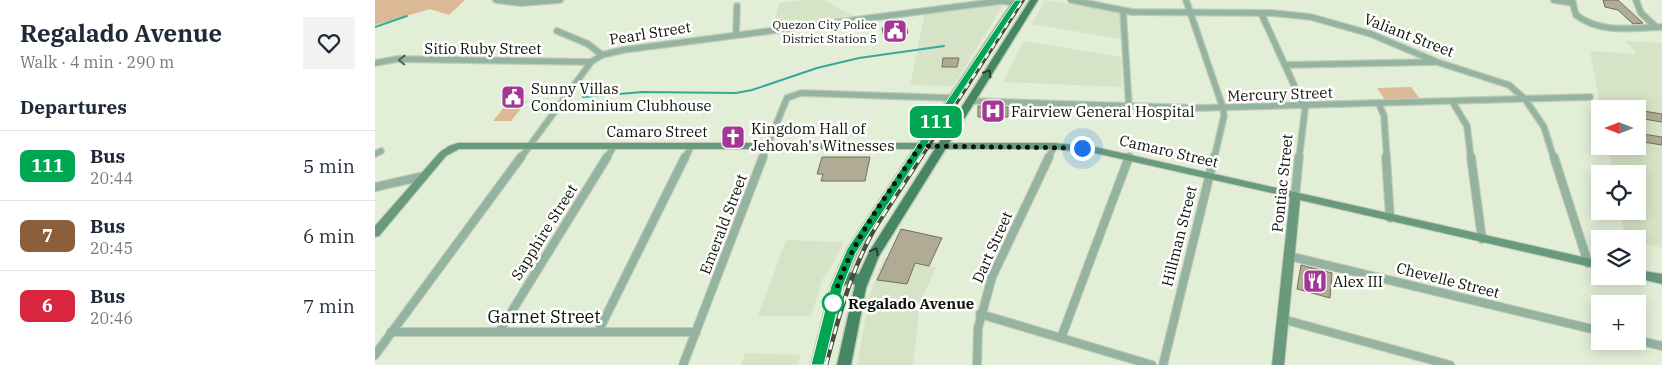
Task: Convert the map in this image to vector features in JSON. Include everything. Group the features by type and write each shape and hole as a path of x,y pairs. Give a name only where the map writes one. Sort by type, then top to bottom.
{"main road":[{"path":"844,365 861,284 880,241 1034,0"},
{"path":"818,365 839,281 851,252 1018,1"},
{"path":"844,266 850,275 866,271"},
{"path":"839,281 846,277 853,277 861,284"}],"street":[{"path":"496,0 521,3 560,0"},
{"name":"Valiant Street","path":"1071,0 1123,11 1297,15 1341,24 1385,39 1437,62 1509,85 1525,99 1544,127 1588,263"},
{"name":"Hillman Street","path":"1163,365 1223,120 1223,108 1186,0"},
{"path":"1554,0 1572,2 1576,15 1593,25 1604,27 1659,27"},
{"path":"1636,0 1641,13 1659,27"},
{"name":"Pearl Street","path":"375,354 591,62 602,55 623,50 736,35 1001,1 1018,1"},
{"path":"736,35 736,22 733,14 737,3"},
{"path":"1123,11 1129,107"},
{"name":"Pontiac Street","path":"1261,13 1303,105 1305,114 1277,365"},
{"path":"557,31 599,51 602,55"},
{"name":"Sitio Ruby Street","path":"375,63 397,59 591,62"},
{"path":"1285,65 1437,62"},
{"name":"Emerald Street","path":"683,365 784,102 791,95 801,93 953,98"},
{"name":"Mercury Street","path":"970,102 1223,108 1590,97"},
{"path":"1452,101 1467,126 1482,238"},
{"path":"1379,104 1384,116 1390,218"},
{"name":"Camaro Street","path":"425,176 443,154 452,148 464,146 1053,146 1095,150 1129,157 1591,264"},
{"name":"Sapphire Street","path":"499,332 614,146"},
{"path":"598,332 691,146"},
{"name":"Dart Street","path":"977,365 980,314 992,277 1053,146"},
{"path":"1061,338 1129,157"},
{"path":"375,187 425,176"},
{"path":"375,233 425,176"},
{"name":"Chevelle Street","path":"1289,256 1591,329"},
{"path":"1646,276 1662,279"},
{"path":"980,314 1152,365"},
{"path":"1282,319 1450,365"},
{"name":"Garnet Street","path":"391,332 696,332"},
{"path":"1646,342 1662,346"}],"shaded area":[{"path":"375,0 465,0 449,15 430,9 375,25"},
{"path":"824,0 853,16 774,25 779,3"},
{"path":"1045,0 1120,13 1121,39 1032,24"},
{"path":"1004,4 953,86 910,85 925,13"},
{"path":"1024,41 1121,57 1122,87 1003,82"},
{"path":"1626,41 1662,43 1662,248 1646,244 1646,230 1624,230 1622,220 1646,220 1646,165 1611,165 1610,155 1646,155 1646,100 1599,100 1590,51 1637,54"},
{"path":"1411,87 1420,99 1385,100 1377,88"},
{"path":"509,101 527,101 511,121 493,121"},
{"path":"786,240 844,242 833,264 823,278 811,316 758,316"},
{"path":"884,258 936,267 920,303 913,365 857,365 870,294"},
{"path":"745,353 800,355 798,365 741,365"}],"building":[{"path":"1603,0 1618,0 1643,23 1633,24 1618,10 1605,7"},
{"name":"Quezon City Police District Station 5","path":"906,25 908,33 884,37 882,28"},
{"path":"943,58 959,58 957,67 942,67"},
{"name":"Fairview General Hospital","path":"978,106 1008,107 1008,117 978,117"},
{"path":"1646,111 1662,114 1662,122 1646,119"},
{"path":"1646,134 1662,137 1662,145 1646,142"},
{"path":"822,157 870,157 865,181 821,181 823,174 817,174"},
{"path":"901,229 942,238 929,266 915,263 907,284 877,280"},
{"name":"Alex III","path":"1301,265 1332,273 1330,298 1297,289"}],"waterway":[{"path":"375,27 407,16"},
{"path":"583,97 643,92 736,93 752,90 817,68 859,58 944,46"}],"railway":[{"path":"920,159 1023,0"},
{"path":"826,365 840,313 866,244 921,157"}],"bus line":[{"name":"111","path":"818,365 837,286 851,252 1018,0"}],"place":[{"name":"Quezon City Police District Station 5","path":"895,31"},
{"name":"Sunny Villas Condominium Clubhouse","path":"513,97"},
{"name":"Fairview General Hospital","path":"993,111"},
{"name":"Kingdom Hall of Jehovah's Witnesses","path":"733,137"},
{"name":"Alex III","path":"1315,281"},
{"name":"Regalado Avenue","path":"833,303"}],"route":[{"path":"833,303 841,274 851,252 920,146 1053,146 1082,148"}]}
